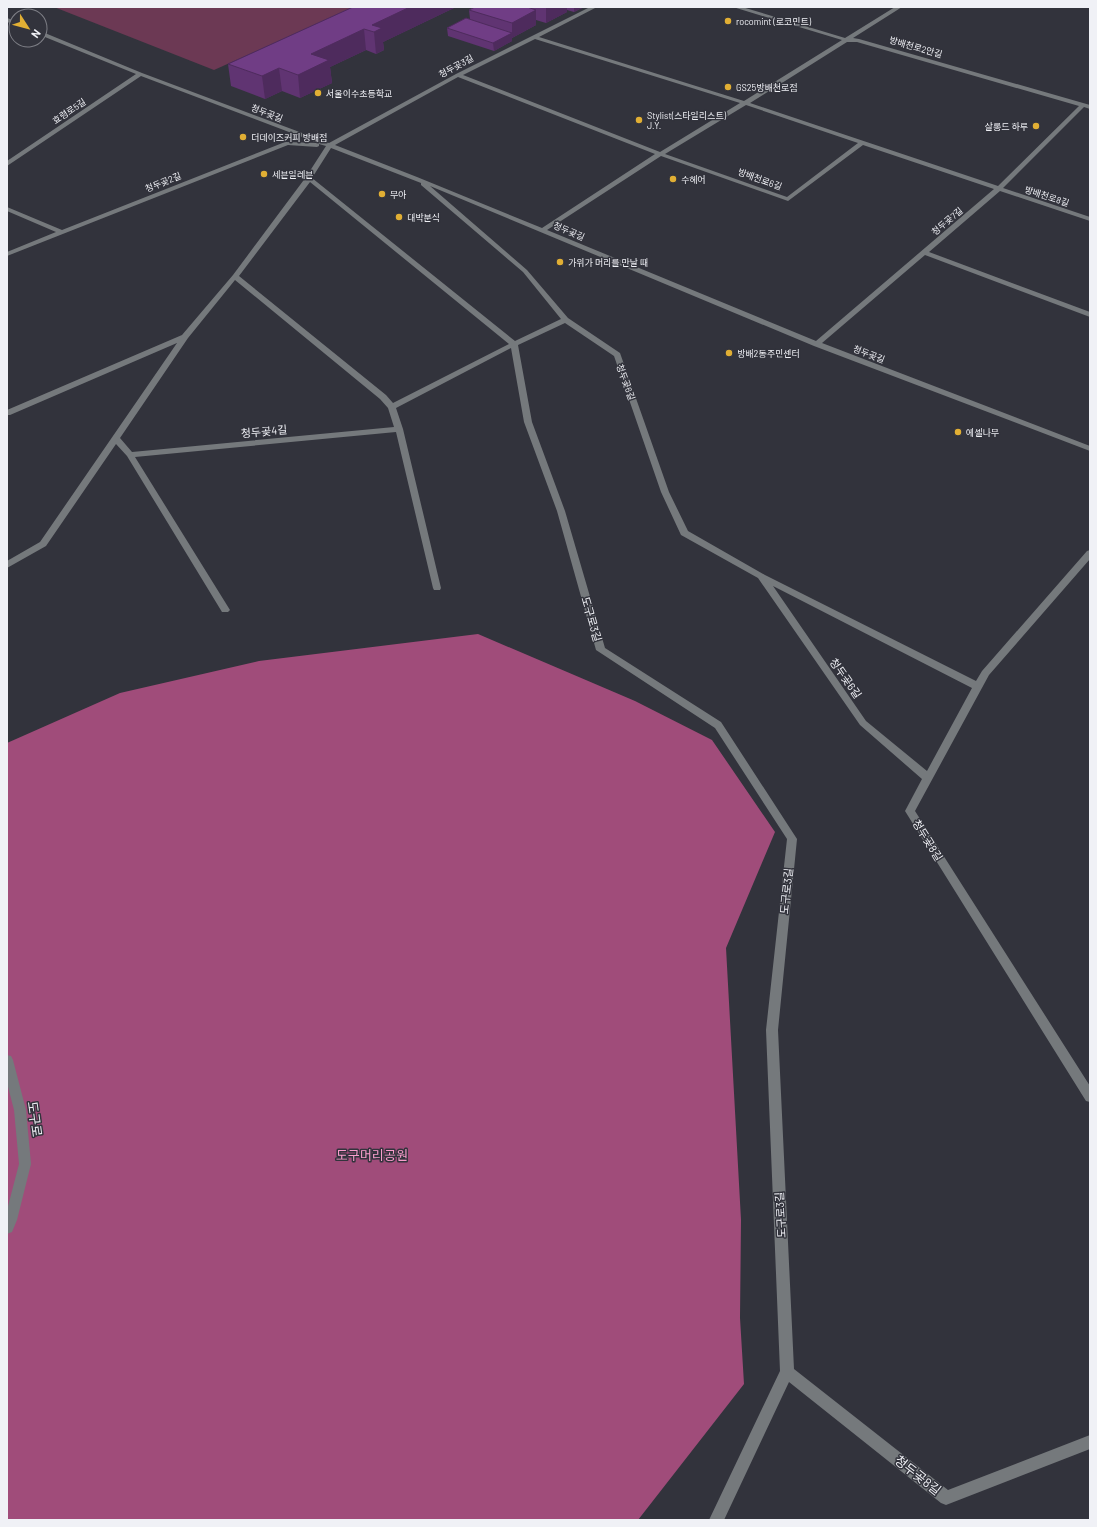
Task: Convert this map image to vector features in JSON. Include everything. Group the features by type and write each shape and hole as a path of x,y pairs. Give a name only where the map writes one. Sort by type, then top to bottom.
{"street":[{"name":"청두곶3길","path":"329,146 458,75 594,7"},
{"name":"방배천로2안길","path":"736,7 846,40 857,40 1087,106"},
{"path":"543,230 660,154 745,104 899,7"},
{"name":"청두곶길","path":"48,36 140,74 415,178 817,344 1090,449"},
{"path":"534,37 745,104 998,189"},
{"name":"효령로5길","path":"7,164 140,74"},
{"name":"방배천로6길","path":"458,75 660,154 788,199 862,143"},
{"name":"청두곶7길","path":"817,344 998,189 1087,106"},
{"name":"청두곶2길","path":"7,254 287,143 329,146"},
{"path":"7,565 43,544 185,337 235,276 309,178 329,146"},
{"path":"309,178 514,344"},
{"name":"청두곶6길","path":"415,178 525,270 565,320 617,355 665,492 684,533 761,576 977,686"},
{"name":"방배천로8길","path":"998,189 1090,219"},
{"path":"7,209 61,232"},
{"path":"924,252 1090,315"},
{"path":"235,276 383,397 392,407 399,429 437,588"},
{"path":"392,407 514,344 565,320"},
{"path":"7,413 185,337"},
{"name":"도구로3길","path":"514,344 528,422 561,511 601,650 718,725 792,839 772,1030 787,1372 716,1520"},
{"name":"청두곶4길","path":"130,455 399,429"},
{"path":"116,439 130,455 225,610"},
{"name":"청두곶8길","path":"1090,553 985,673 910,811 1090,1097"},
{"name":"청두곶6길","path":"761,576 862,723 928,778"},
{"name":"도구로","path":"7,1060 20,1110 25,1164 11,1220 7,1228"},
{"name":"청두곶8길","path":"787,1372 946,1498 1090,1442"}],"shaded area":[{"path":"54,7 355,7 214,70"}],"green space":[{"name":"도구머리공원","path":"478,634 635,701 712,740 775,832 726,948 741,1220 740,1318 744,1384 638,1520 7,1520 7,743 120,693 259,661"}],"building":[{"path":"353,7 410,7 372,25 382,28 374,32 364,29 311,54 329,60 298,75 279,68 262,76 228,64"},
{"path":"475,7 527,7 536,10 512,23 469,10"},
{"path":"466,18 512,33 493,43 447,28"}],"place":[{"name":"rocomint (로코민트)","path":"728,21"},
{"name":"GS25방배천로점","path":"728,87"},
{"name":"서울이수초등학교","path":"318,93"},
{"name":"Stylist(스타일리스트) J.Y.","path":"639,120"},
{"name":"살롱드 하루","path":"1036,126"},
{"name":"더데이즈커피 방배점","path":"243,137"},
{"name":"세븐일레븐","path":"264,174"},
{"name":"수헤어","path":"673,179"},
{"name":"무아","path":"382,194"},
{"name":"대박분식","path":"399,217"},
{"name":"가위가 머리를 만날 때","path":"560,262"},
{"name":"방배2동주민센터","path":"729,353"},
{"name":"에셀나무","path":"958,432"}]}
